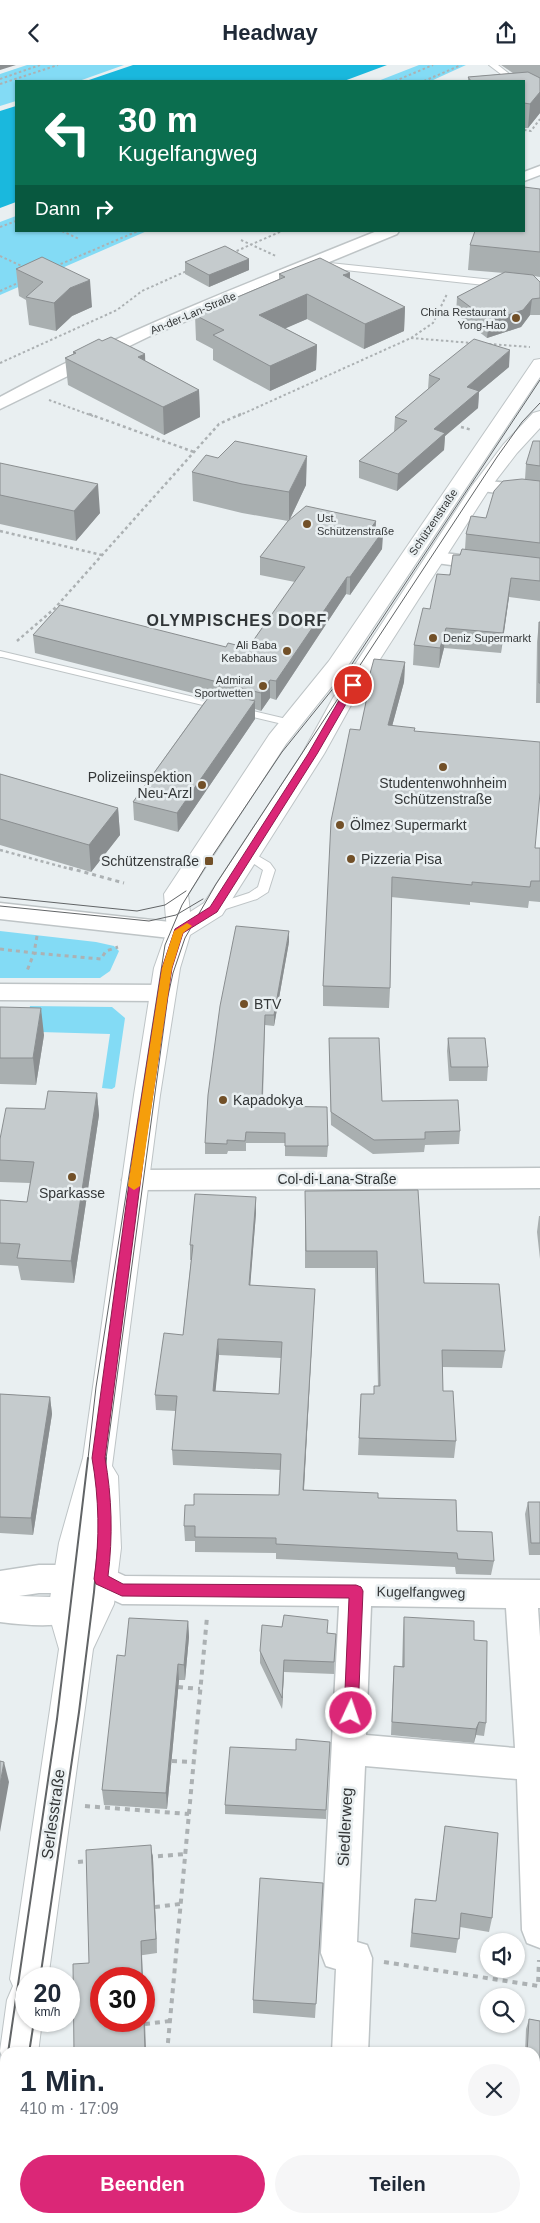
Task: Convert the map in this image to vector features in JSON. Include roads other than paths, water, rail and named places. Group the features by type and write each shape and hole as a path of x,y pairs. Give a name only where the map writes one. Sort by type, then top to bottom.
{"street":[{"path":"525,177 540,170"},
{"name":"An-der-Lan-Straße","path":"0,403 119,343 389,232"},
{"name":"Schützenstraße","path":"65,1611 97,1588 105,1548 103,1481 99,1458 135,1180 163,993 167,968 179,931 176,894 277,740 337,665 537,356"},
{"name":"Schützenstraße","path":"179,931 213,909 313,754 344,698 482,486 502,457 537,423"},
{"path":"482,486 540,493"},
{"path":"436,558 540,571"},
{"path":"0,911 179,931"},
{"path":"0,992 163,993"},
{"name":"Col-di-Lana-Straße","path":"135,1180 540,1178"},
{"name":"Kugelfangweg","path":"0,1585 39,1579 97,1588 531,1594"},
{"name":"Serlesstraße","path":"31,1967 76,1649 97,1588"},
{"name":"Siedlerweg","path":"350,2047 354,1958 339,1953 356,1591"},
{"path":"531,1594 533,1765 540,1930"},
{"path":"0,1608 32,1613 65,1611"},
{"name":"Serlesstraße","path":"65,1611 76,1649"},
{"path":"349,1749 533,1765"},
{"path":"20,2047 22,2032"}],"lane":[{"path":"492,65 513,80"},
{"path":"312,264 540,288"},
{"path":"2,654 291,723"},
{"path":"213,909 253,897 264,889 269,870 248,854"}],"tram line":[{"path":"178,914 209,861 282,752 348,670 540,380"},
{"path":"106,1459 168,996 173,973 185,938 216,884 497,457 522,422 540,403"},
{"path":"0,897 137,911 165,905 186,891"},
{"path":"178,914 203,899"},
{"path":"0,906 149,921 178,914"},
{"path":"88,1459 96,1387 165,945 178,914"},
{"path":"9,2047 57,1719 88,1458"},
{"path":"42,1967 79,1712 94,1592 106,1458"},
{"path":"30,2047 32,2032"}],"place":[{"name":"China Restaurant Yong-Hao","path":"516,318"},
{"name":"Ust. Schützenstraße","path":"307,524"},
{"name":"Deniz Supermarkt","path":"433,638"},
{"name":"Ali Baba Kebabhaus","path":"287,651"},
{"name":"Admiral Sportwetten","path":"263,686"},
{"name":"Studentenwohnheim Schützenstraße","path":"443,767"},
{"name":"Polizeiinspektion Neu-Arzl","path":"202,785"},
{"name":"Ölmez Supermarkt","path":"340,825"},
{"name":"Pizzeria Pisa","path":"351,859"},
{"name":"Schützenstraße","path":"209,861"},
{"name":"BTV","path":"244,1004"},
{"name":"Kapadokya","path":"223,1100"},
{"name":"Sparkasse","path":"72,1177"}],"district":[{"name":"OLYMPISCHES DORF","path":"237,620"}]}
